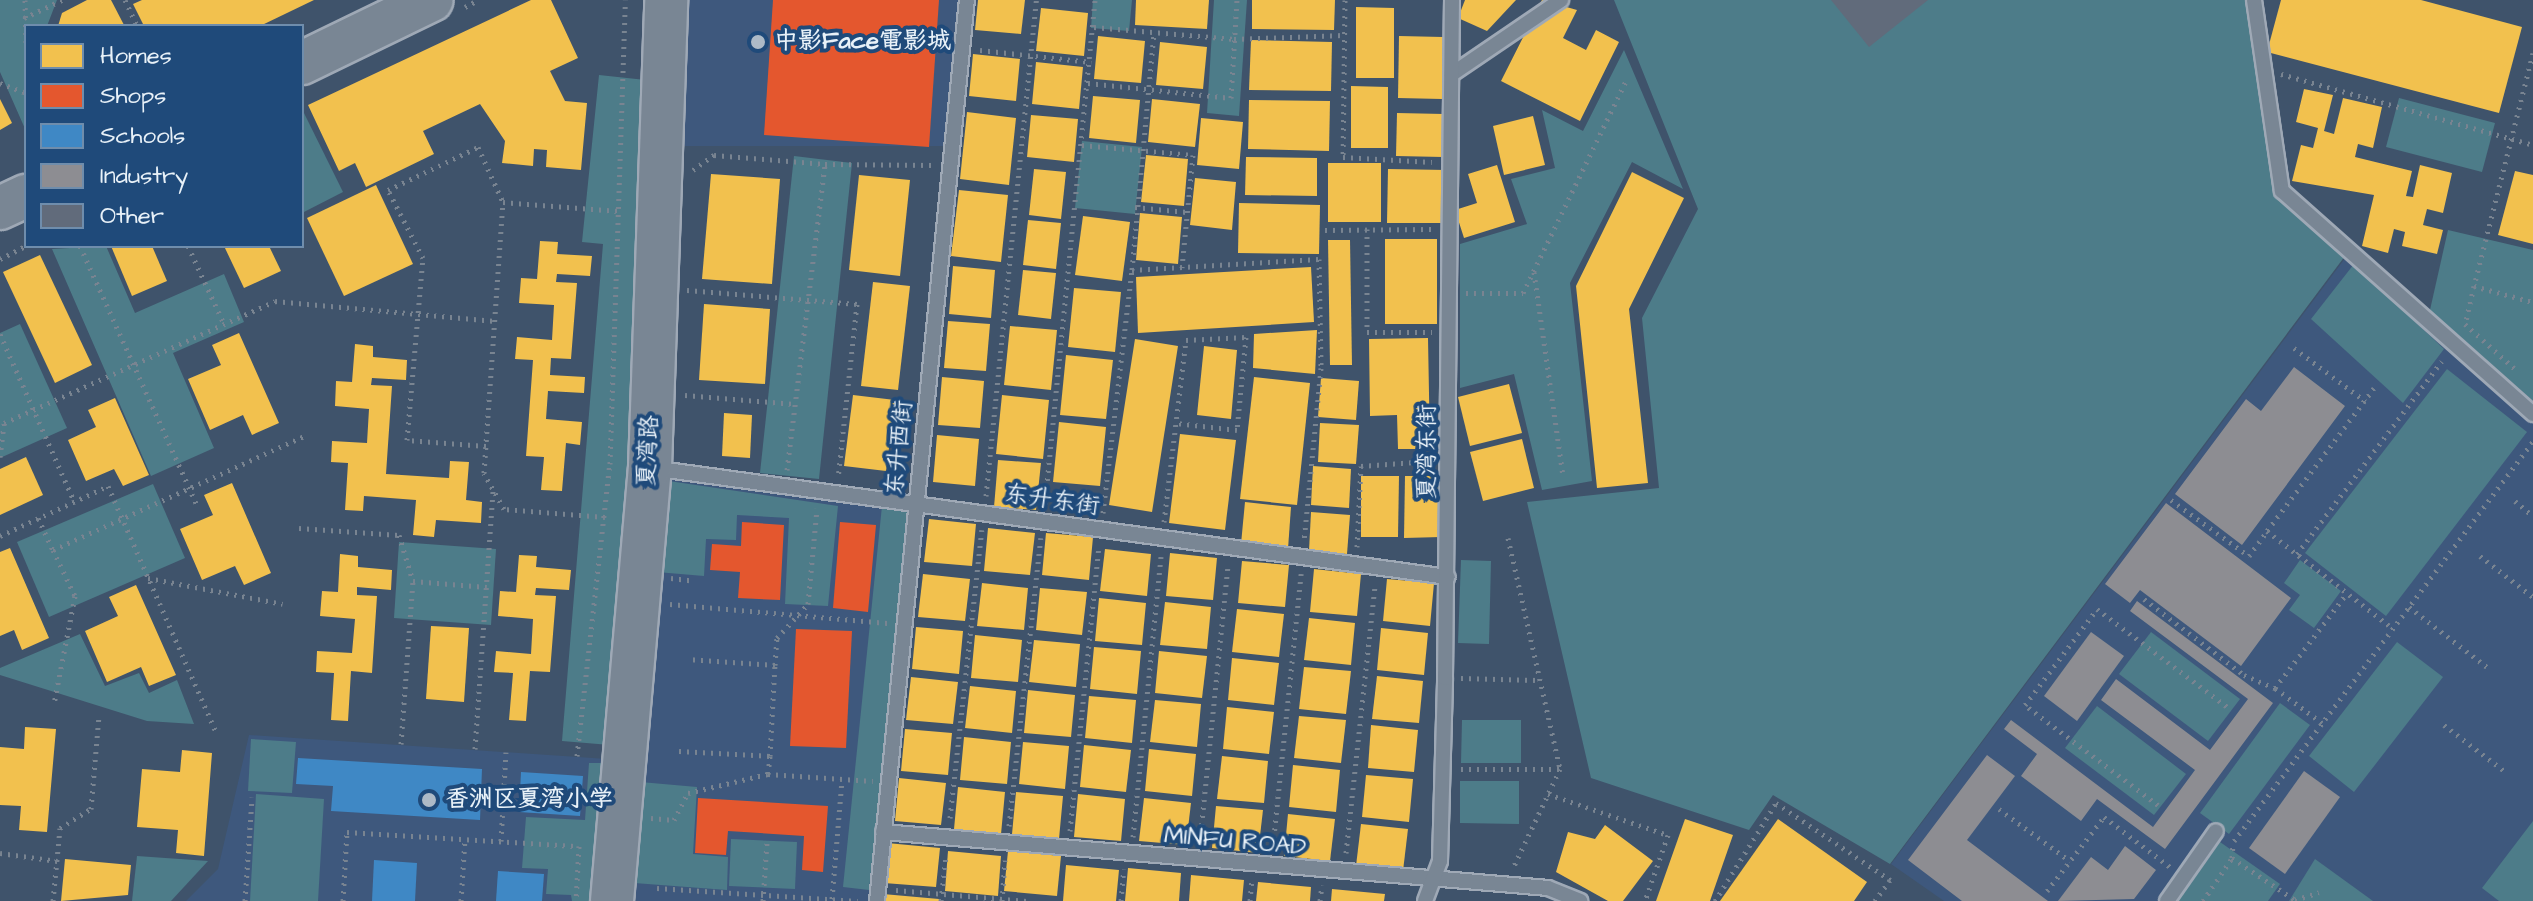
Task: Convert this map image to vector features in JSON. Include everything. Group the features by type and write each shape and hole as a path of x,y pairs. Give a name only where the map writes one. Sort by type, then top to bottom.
{"street":[{"path":"304,62 432,0"},
{"name":"夏湾路","path":"612,901 619,815 624,518 650,467 666,0"},
{"path":"0,208 24,197"}],"lane":[{"name":"东升西街","path":"877,895 967,0"},
{"name":"夏湾东街","path":"1425,901 1440,861 1450,460 1452,0"},
{"path":"1452,74 1561,0"},
{"path":"2254,0 2282,191 2533,414"},
{"name":"东升东街","path":"650,467 1448,577"},
{"path":"2167,901 2216,831"},
{"name":"MINFU ROAD","path":"883,832 1432,882 1505,885 1564,891 1580,901"}],"path":[{"path":"24,24 25,0"},
{"path":"24,18 62,0"},
{"path":"125,0 136,24"},
{"path":"577,756 624,518 619,211 625,0"},
{"path":"942,898 1036,0"},
{"path":"1002,900 1095,0"},
{"path":"1088,83 1231,98 1237,0"},
{"path":"1345,0 1343,157 1451,163"},
{"path":"1094,27 1234,39 1344,35"},
{"path":"1068,849 1132,270 1135,207 1154,32"},
{"path":"963,48 1091,62"},
{"path":"2522,374 2465,324 2533,53"},
{"path":"2264,70 2533,145"},
{"path":"1450,293 1523,293 1627,79"},
{"path":"0,83 24,92"},
{"path":"1082,145 1193,155 1182,267"},
{"path":"486,446 407,440 423,258 388,190 478,147 503,202 495,321 486,446 484,473 504,509 624,518"},
{"path":"689,173 714,155 825,164 951,165"},
{"path":"785,486 825,164"},
{"path":"503,202 619,211"},
{"path":"1135,207 1187,212"},
{"path":"1367,229 1367,332 1450,332"},
{"path":"1325,230 1451,229"},
{"path":"0,259 24,247"},
{"path":"81,248 198,507"},
{"path":"189,248 224,324"},
{"path":"1132,270 1319,259 1321,368 1271,867"},
{"path":"1534,271 1563,477"},
{"path":"2474,286 2533,302"},
{"path":"682,289 857,304 836,493"},
{"path":"0,457 4,423 275,301 495,321"},
{"path":"0,334 74,501"},
{"path":"1121,901 1131,854 1162,538 1186,340 1246,337 1237,430 1176,423"},
{"path":"2294,348 2365,401"},
{"path":"2297,554 2442,361"},
{"path":"2171,500 2249,556 2374,388"},
{"path":"677,394 795,404"},
{"path":"53,550 304,436"},
{"path":"2203,901 2232,858 2233,843 2533,441"},
{"path":"1357,565 1361,466 1450,460"},
{"path":"0,536 108,486 216,732"},
{"path":"475,749 493,490"},
{"path":"768,774 777,638 808,604 819,491"},
{"path":"2515,501 2533,516"},
{"path":"38,518 75,596 54,704"},
{"path":"299,528 399,535 413,581 401,744"},
{"path":"2267,531 2392,628"},
{"path":"1505,885 1560,769 1508,538"},
{"path":"1198,860 1230,547"},
{"path":"2480,556 2533,597"},
{"path":"1344,874 1377,568"},
{"path":"148,578 283,604"},
{"path":"413,581 487,587"},
{"path":"2275,688 2347,593"},
{"path":"2144,599 2244,675 2275,688 2322,723"},
{"path":"660,603 904,624"},
{"path":"2408,606 2487,667"},
{"path":"2158,805 2025,705 2097,609 2230,709"},
{"path":"687,659 775,665"},
{"path":"1445,678 1540,680"},
{"path":"53,901 60,828 91,809 99,715"},
{"path":"2444,725 2507,773"},
{"path":"679,751 770,756"},
{"path":"501,841 506,752"},
{"path":"1442,769 1560,769"},
{"path":"619,815 674,820 688,793 768,774 888,782"},
{"path":"832,899 842,779"},
{"path":"1548,794 1668,835 1645,901"},
{"path":"245,901 252,797"},
{"path":"1715,901 1776,803 1890,880 1875,901"},
{"path":"1999,809 2070,861"},
{"path":"2047,891 2104,817 2184,877"},
{"path":"2216,831 2233,843"},
{"path":"343,901 347,832 579,846 576,901"},
{"path":"461,901 465,839"},
{"path":"763,898 767,843"},
{"path":"0,853 57,861"},
{"path":"2232,858 2295,900 2319,892"},
{"path":"657,888 763,898 858,901"},
{"path":"877,895 1027,901"}],"shaded area":[{"path":"668,0 966,0 951,146 663,146"},
{"path":"2349,253 2533,416 2533,901 1944,901 1891,864"},
{"path":"651,469 914,505 876,901 186,901 218,869 249,735 622,760"}],"green space":[{"path":"0,0 57,0 48,24 24,24 24,126 0,72"},
{"path":"1093,0 1132,0 1129,31 1091,28"},
{"path":"1214,0 1247,0 1239,116 1207,113"},
{"path":"1614,0 2253,0 2281,192 2348,252 1890,864 1773,795 1749,830 1591,778 1527,502 1659,488 1642,318 1698,209"},
{"path":"1624,50 1683,189 1632,162 1570,283 1592,481 1542,490 1514,374 1460,388 1460,244 1527,224 1511,179 1555,168 1542,110 1583,131"},
{"path":"599,75 655,81 639,470 610,745 562,741 603,244 582,242"},
{"path":"2399,98 2495,123 2482,172 2386,147"},
{"path":"304,113 343,192 304,212"},
{"path":"1082,141 1142,147 1135,214 1075,208"},
{"path":"794,156 852,163 819,479 760,473"},
{"path":"2448,230 2533,250 2533,401 2430,310"},
{"path":"107,248 135,313 224,274 244,322 173,353 214,448 151,476 52,249"},
{"path":"2354,264 2444,349 2403,403 2311,319"},
{"path":"20,324 67,428 0,458 0,333"},
{"path":"2447,369 2527,432 2386,616 2305,553"},
{"path":"655,479 838,506 828,606 785,604 789,518 737,515 736,540 706,539 704,576 645,571"},
{"path":"153,484 185,558 49,617 17,542"},
{"path":"882,506 909,509 869,890 843,887"},
{"path":"399,542 496,549 491,625 394,618"},
{"path":"1461,560 1491,561 1489,644 1458,643"},
{"path":"2300,560 2341,591 2314,628 2289,610 2300,595 2284,583"},
{"path":"2151,632 2240,699 2208,741 2119,674"},
{"path":"80,634 105,686 139,673 149,693 177,680 194,724 147,721 0,675 0,668"},
{"path":"2397,642 2443,677 2354,792 2309,756"},
{"path":"2280,703 2310,725 2229,834 2200,813"},
{"path":"2097,706 2186,774 2154,815 2065,748"},
{"path":"1462,720 1521,720 1521,763 1461,763"},
{"path":"251,739 296,742 292,793 248,791"},
{"path":"589,763 609,763 603,901 572,901 571,895 546,894 548,869 522,868 526,817 585,820"},
{"path":"629,781 697,787 693,854 728,857 727,890 621,882"},
{"path":"1460,781 1519,781 1519,824 1460,823"},
{"path":"256,794 324,799 318,901 250,901"},
{"path":"2533,821 2533,901 2499,901 2482,888"},
{"path":"731,839 797,842 795,889 729,886"},
{"path":"2220,842 2280,884 2268,901 2178,901"},
{"path":"137,856 208,861 171,901 132,901"},
{"path":"2315,859 2373,901 2289,901"}],"building: Homes":[{"path":"87,0 111,0 123,24 59,24 62,13"},
{"path":"142,0 314,0 264,24 143,24 133,4"},
{"path":"531,0 551,0 578,58 550,71 565,101 587,103 581,170 546,167 547,150 534,149 533,166 502,163 505,141 480,104 423,131 434,154 366,187 355,163 339,171 308,105"},
{"path":"978,0 1025,0 1021,34 975,30"},
{"path":"1136,0 1209,0 1207,29 1135,25"},
{"path":"1252,0 1335,0 1334,30 1252,29"},
{"path":"1465,0 1516,0 1487,31 1458,18"},
{"path":"1542,0 1577,10 1563,38 1586,50 1596,30 1619,42 1580,121 1501,81"},
{"path":"2281,0 2421,0 2522,27 2499,113 2267,52"},
{"path":"1356,7 1394,8 1394,78 1356,78"},
{"path":"1041,8 1088,13 1084,56 1036,51"},
{"path":"1098,36 1145,41 1141,83 1094,79"},
{"path":"1399,36 1443,37 1442,99 1398,98"},
{"path":"1251,40 1332,42 1331,91 1249,90"},
{"path":"1160,42 1207,47 1203,89 1156,85"},
{"path":"973,54 1020,59 1016,101 969,96"},
{"path":"1036,62 1083,67 1079,109 1032,104"},
{"path":"1351,86 1388,87 1388,148 1351,148"},
{"path":"2304,89 2333,95 2324,131 2334,134 2343,98 2382,107 2373,148 2358,144 2355,157 2412,171 2406,196 2413,197 2420,165 2452,173 2443,213 2427,209 2423,225 2443,230 2437,254 2402,246 2405,232 2394,229 2388,253 2362,246 2374,195 2292,181 2301,145 2313,148 2318,128 2296,122"},
{"path":"1093,96 1140,100 1136,143 1089,138"},
{"path":"0,99 12,123 0,130"},
{"path":"1152,99 1200,104 1195,147 1148,142"},
{"path":"1249,100 1330,101 1329,151 1248,149"},
{"path":"967,112 1016,118 1009,185 960,179"},
{"path":"1397,113 1444,114 1443,157 1396,156"},
{"path":"1031,115 1078,119 1074,162 1027,157"},
{"path":"1533,116 1545,165 1504,175 1493,126"},
{"path":"1201,118 1243,122 1239,169 1197,165"},
{"path":"1146,155 1188,159 1184,206 1141,202"},
{"path":"1246,157 1317,158 1317,196 1245,195"},
{"path":"1328,163 1381,163 1381,222 1328,222"},
{"path":"1497,165 1515,222 1464,238 1455,210 1477,203 1468,174"},
{"path":"1034,169 1066,172 1061,219 1029,215"},
{"path":"1388,169 1447,170 1446,223 1387,223"},
{"path":"2515,171 2533,175 2533,244 2498,235"},
{"path":"1632,172 1684,198 1629,309 1648,483 1597,488 1576,286"},
{"path":"711,174 780,179 772,284 702,279"},
{"path":"859,175 910,180 900,276 849,270"},
{"path":"1195,178 1236,182 1232,230 1190,225"},
{"path":"376,185 413,264 344,296 307,218"},
{"path":"959,190 1008,195 1001,262 951,256"},
{"path":"1239,203 1320,205 1319,254 1238,253"},
{"path":"1140,213 1182,217 1178,264 1136,260"},
{"path":"1083,216 1130,222 1122,281 1075,275"},
{"path":"1028,220 1061,223 1056,269 1023,265"},
{"path":"1385,239 1437,239 1437,324 1385,324"},
{"path":"1328,240 1350,240 1352,365 1330,365"},
{"path":"540,241 558,242 557,254 592,256 590,276 557,274 556,282 577,283 571,359 551,358 550,375 585,377 584,393 548,391 546,419 582,422 580,445 566,443 562,491 541,490 544,457 526,456 533,360 515,359 517,337 552,340 554,305 519,303 521,278 537,279"},
{"path":"112,248 153,248 167,281 132,296"},
{"path":"225,248 270,248 281,271 244,288"},
{"path":"40,255 92,365 55,383 3,272"},
{"path":"953,266 995,270 991,318 949,314"},
{"path":"1311,267 1314,322 1138,333 1136,277"},
{"path":"1023,270 1056,273 1051,319 1018,315"},
{"path":"873,282 910,286 898,390 861,386"},
{"path":"1074,288 1121,292 1115,352 1068,347"},
{"path":"704,304 770,309 765,384 699,380"},
{"path":"948,321 990,324 986,371 944,368"},
{"path":"1010,326 1057,330 1051,390 1004,385"},
{"path":"1317,330 1315,374 1253,368 1254,334"},
{"path":"239,333 279,423 252,435 243,415 210,430 188,379 221,365 212,345"},
{"path":"1428,338 1430,449 1398,449 1397,415 1370,416 1369,339"},
{"path":"1135,339 1178,346 1152,512 1109,505"},
{"path":"355,344 373,346 373,357 407,360 406,380 372,378 371,385 392,386 386,474 449,478 450,461 469,462 466,500 482,502 481,523 436,520 434,537 413,535 416,500 364,496 363,511 345,510 348,463 331,462 332,441 367,443 369,409 335,406 336,381 352,382"},
{"path":"1204,346 1237,350 1231,419 1197,415"},
{"path":"1066,355 1113,360 1106,419 1060,415"},
{"path":"942,377 984,381 980,428 938,425"},
{"path":"1254,377 1310,383 1297,505 1240,499"},
{"path":"1321,378 1359,381 1356,420 1318,417"},
{"path":"1509,384 1522,433 1470,446 1458,397"},
{"path":"853,395 895,400 886,471 844,466"},
{"path":"1002,395 1049,400 1043,459 996,454"},
{"path":"115,398 149,475 123,486 114,469 86,481 68,440 96,427 88,410"},
{"path":"724,413 752,415 750,458 722,456"},
{"path":"1059,422 1106,427 1100,486 1053,482"},
{"path":"1320,423 1359,425 1356,464 1318,462"},
{"path":"1180,434 1236,440 1225,530 1169,523"},
{"path":"937,435 979,439 975,486 933,482"},
{"path":"1522,439 1534,488 1483,501 1470,452"},
{"path":"26,457 43,495 0,515 0,469"},
{"path":"998,460 1041,463 1036,510 994,507"},
{"path":"1313,466 1351,469 1349,508 1311,505"},
{"path":"1361,476 1399,476 1398,537 1361,537"},
{"path":"1405,476 1442,476 1441,537 1404,538"},
{"path":"232,483 271,573 244,585 235,566 202,580 180,529 213,515 204,495"},
{"path":"1245,502 1291,507 1288,549 1241,544"},
{"path":"1311,512 1350,515 1347,554 1309,551"},
{"path":"929,519 976,524 972,566 924,562"},
{"path":"988,528 1035,533 1030,575 984,571"},
{"path":"1046,533 1093,537 1089,580 1042,575"},
{"path":"10,548 49,638 22,650 14,630 0,636 0,552"},
{"path":"1105,549 1151,554 1147,596 1100,591"},
{"path":"1170,553 1217,558 1213,600 1166,596"},
{"path":"340,554 358,556 358,567 392,570 391,590 357,587 357,595 377,596 372,673 351,671 348,721 331,720 334,673 316,672 317,651 352,653 355,619 320,616 322,591 338,592"},
{"path":"519,555 537,556 536,567 571,570 569,590 536,588 535,595 556,596 550,672 530,671 526,721 509,720 513,673 494,672 496,651 531,654 533,619 498,616 500,591 516,592"},
{"path":"1242,561 1289,565 1285,607 1238,603"},
{"path":"1314,569 1361,574 1357,616 1310,612"},
{"path":"923,574 970,579 965,621 918,617"},
{"path":"1387,579 1434,583 1430,626 1383,621"},
{"path":"982,583 1028,588 1024,630 977,626"},
{"path":"136,585 176,675 149,686 141,667 107,682 85,631 118,616 109,597"},
{"path":"1040,588 1087,592 1082,635 1036,630"},
{"path":"1099,598 1146,603 1142,645 1095,641"},
{"path":"1165,602 1211,607 1207,649 1160,645"},
{"path":"1237,609 1284,614 1279,657 1232,652"},
{"path":"1309,618 1355,623 1351,665 1304,660"},
{"path":"431,626 469,628 464,702 426,699"},
{"path":"916,627 963,631 959,674 912,669"},
{"path":"1381,628 1428,633 1424,675 1377,670"},
{"path":"975,635 1022,640 1018,682 971,678"},
{"path":"1034,640 1080,644 1076,687 1029,682"},
{"path":"1094,647 1141,651 1137,694 1090,689"},
{"path":"1159,651 1207,656 1202,698 1155,693"},
{"path":"1232,658 1279,663 1274,705 1228,700"},
{"path":"1304,667 1351,671 1346,714 1299,709"},
{"path":"1377,676 1423,681 1419,723 1372,719"},
{"path":"911,677 958,682 953,724 906,720"},
{"path":"970,686 1016,691 1012,733 965,728"},
{"path":"1028,690 1075,695 1071,737 1024,733"},
{"path":"1089,696 1136,700 1132,743 1085,738"},
{"path":"1155,700 1201,704 1197,747 1150,742"},
{"path":"1227,707 1274,712 1269,754 1223,749"},
{"path":"1299,716 1346,720 1341,763 1294,758"},
{"path":"1371,725 1418,730 1414,772 1368,768"},
{"path":"25,727 56,729 47,832 19,830 21,806 0,805 0,747 24,749"},
{"path":"905,729 952,733 948,775 901,771"},
{"path":"964,737 1011,742 1007,784 960,780"},
{"path":"1023,742 1069,746 1065,789 1019,784"},
{"path":"1084,745 1131,750 1126,792 1080,787"},
{"path":"1149,749 1196,754 1192,796 1145,791"},
{"path":"182,750 212,753 204,856 176,853 178,830 137,827 142,769 180,772"},
{"path":"1222,756 1268,761 1264,803 1217,799"},
{"path":"1293,765 1340,770 1336,812 1289,807"},
{"path":"1366,775 1413,779 1409,822 1362,817"},
{"path":"899,778 946,783 941,825 895,821"},
{"path":"958,787 1005,792 1001,834 954,829"},
{"path":"1016,792 1063,796 1059,839 1012,834"},
{"path":"1078,794 1125,799 1121,841 1074,837"},
{"path":"1144,798 1191,803 1186,845 1139,841"},
{"path":"1216,806 1263,810 1258,853 1212,848"},
{"path":"1288,814 1335,819 1330,861 1284,856"},
{"path":"1685,819 1733,835 1710,901 1656,901"},
{"path":"1778,819 1867,882 1854,901 1720,901"},
{"path":"1361,824 1408,829 1403,871 1356,866"},
{"path":"1605,825 1653,861 1623,901 1608,901 1556,872 1568,832 1595,839"},
{"path":"887,843 940,848 936,887 884,883"},
{"path":"948,851 1001,856 998,896 945,891"},
{"path":"1008,851 1061,856 1057,896 1004,891"},
{"path":"65,859 131,865 128,895 61,901"},
{"path":"1066,865 1119,870 1116,901 1063,901"},
{"path":"1128,868 1181,873 1179,901 1125,901"},
{"path":"1191,875 1244,880 1242,901 1189,901"},
{"path":"1258,882 1311,887 1310,901 1256,901"},
{"path":"1332,889 1385,894 1384,901 1331,901"},
{"path":"883,894 939,899 939,901 883,901"}],"building: Shops":[{"path":"773,0 939,0 929,147 764,135"},
{"path":"742,522 784,525 780,600 738,598 740,572 710,570 712,544 741,546"},
{"path":"840,522 876,525 868,612 833,608"},
{"path":"796,629 852,631 846,748 790,746"},
{"path":"698,798 828,806 823,872 802,870 804,836 728,831 726,855 695,853"}],"building: Schools":[{"path":"298,758 482,769 480,820 331,811 333,786 296,784"},
{"path":"521,772 583,776 580,816 519,812"},
{"path":"374,860 417,863 415,901 372,901"},
{"path":"498,871 544,874 542,901 496,901"}],"building: Industry":[{"path":"2294,367 2345,406 2242,545 2175,494 2246,399 2261,411"},
{"path":"2166,503 2291,598 2241,666 2140,590 2130,603 2105,584"},
{"path":"2137,601 2273,703 2165,849 2097,799 2081,821 2021,776 2037,754 2004,729 2011,720 2153,827 2195,770 2101,700 2116,679 2210,750 2248,699 2130,611"},
{"path":"2091,632 2124,656 2077,721 2044,696"},
{"path":"1987,755 2015,776 1967,840 2048,901 1962,901 1908,860"},
{"path":"2304,771 2340,797 2285,874 2249,848"},
{"path":"2125,846 2156,870 2134,899 2058,901 2091,857 2108,870"}],"building: Other":[{"path":"1831,0 1928,0 1869,47"}],"place":[{"name":"中影Face電影城","path":"758,42"},
{"name":"香洲区夏湾小学","path":"429,800"}]}
